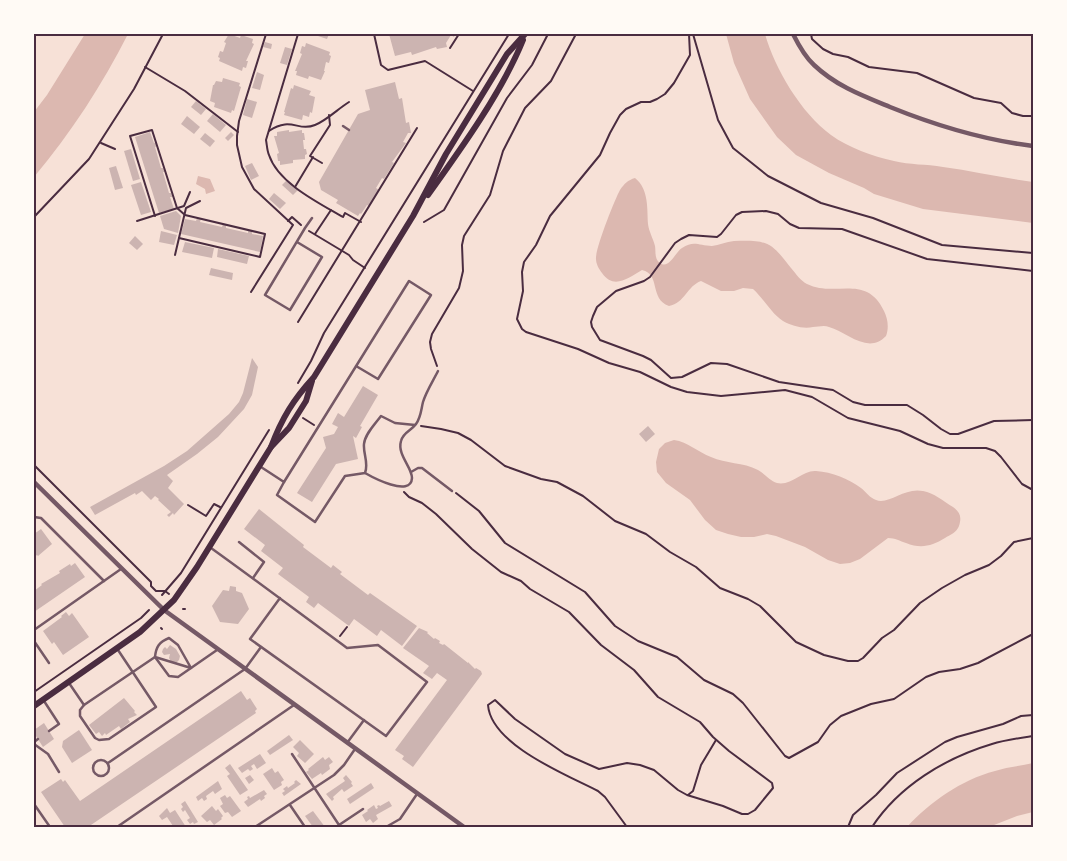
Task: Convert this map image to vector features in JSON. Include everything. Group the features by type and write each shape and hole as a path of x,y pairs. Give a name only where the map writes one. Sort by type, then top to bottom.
{"main road":[{"path":"272,447 280,423 298,395 314,377 413,216 446,154 507,54 525,34"},
{"path":"413,216 458,153 476,124 515,59 525,34"},
{"path":"34,706 140,632 179,593 272,447 289,428 306,401 314,377"}],"street":[{"path":"793,34 813,65 848,90 947,128 1006,142 1033,146"},
{"path":"34,482 164,610 464,827"}],"lane":[{"path":"343,126 349,130"},
{"path":"297,242 322,257 290,310 265,295 305,228 312,218"},
{"path":"356,366 378,379 431,295 409,281 356,366 318,428 276,495 315,522 345,476 364,473 381,482 399,486 410,482 412,478 411,472 406,464 400,445 401,439 415,425 422,412 423,402 438,371"},
{"path":"364,473 367,468 364,444 381,416 395,423 415,425"},
{"path":"260,466 284,482"},
{"path":"411,472 422,468 452,490"},
{"path":"34,517 41,518 104,581"},
{"path":"238,542 264,562 253,578"},
{"path":"210,547 253,578 348,648 378,646 427,682 386,736 250,639 280,598"},
{"path":"34,630 121,569"},
{"path":"191,668 178,645 169,638 156,648 155,657 169,676 173,678 178,677 191,668 217,650"},
{"path":"34,641 49,662"},
{"path":"108,763 245,669 261,647"},
{"path":"117,648 133,672 156,706 109,738 99,740 95,738 80,716 80,710 84,705 133,672 155,657"},
{"path":"155,657 191,668"},
{"path":"68,682 84,705"},
{"path":"43,700 59,724 49,732"},
{"path":"117,827 294,705"},
{"path":"346,743 364,720"},
{"path":"38,739 34,743 48,754 59,772"},
{"path":"255,827 315,789 339,770 355,749"},
{"path":"292,754 338,825 363,809"},
{"path":"98,760 104,760 108,763 110,769 106,776 100,777 94,772 94,764 98,760"},
{"path":"386,827 400,818 417,794"},
{"path":"34,804 50,827"},
{"path":"290,805 305,827"}],"path":[{"path":"34,217 89,159 134,89 163,34"},
{"path":"251,292 293,225 254,190 246,178 237,145 239,121 266,34"},
{"path":"298,34 266,140 268,155 276,170 304,194 343,217 345,213 361,222"},
{"path":"374,34 381,65 388,70 424,61 474,91"},
{"path":"450,48 459,34"},
{"path":"298,383 324,333 509,34"},
{"path":"424,222 444,210 506,98 532,65 548,34"},
{"path":"438,371 430,342 432,334 459,288 463,271 462,245 464,236 490,195 503,151 525,108 552,81 576,34"},
{"path":"689,34 690,55 674,83 657,100 633,105 620,115 600,155 550,216 536,245 526,258 522,272 523,291 518,319 522,329 530,334 578,349 609,363 640,372 671,387 687,392 720,396 786,390 812,396 848,418 900,431 928,444 943,448 986,448 995,451 1022,484 1033,490"},
{"path":"693,34 718,120 734,148 768,176 821,203 873,218 942,245 1033,252"},
{"path":"811,34 812,39 823,49 833,54 848,57 869,67 917,73 974,98 1001,103 1012,113 1033,116"},
{"path":"145,67 185,91 238,132"},
{"path":"269,130 277,125 288,123 304,127 316,125 349,102"},
{"path":"322,163 310,156 330,125 329,115"},
{"path":"298,322 417,128"},
{"path":"154,216 130,136 152,130 177,208 184,215 265,234 260,257 179,238"},
{"path":"100,143 115,149"},
{"path":"296,187 313,157"},
{"path":"175,254 190,192"},
{"path":"137,221 200,202"},
{"path":"315,234 331,210"},
{"path":"1033,271 927,258 842,228 799,228 790,224 778,214 749,210 736,215 717,237 688,235 675,243 650,277 616,291 597,307 591,322 600,340 651,360 671,378 682,377 711,363 727,364 779,382 833,390 853,402 865,405 907,405 950,434 958,434 994,421 1033,420"},
{"path":"288,221 292,217 305,228 343,251 365,268"},
{"path":"300,416 318,428"},
{"path":"415,425 441,428 458,433 471,440 505,466 557,482 583,496 615,521 646,534 670,552 696,567 720,588 760,606 796,642 824,655 848,662 858,661 863,658 920,603 942,588 1002,556 1014,542 1033,538"},
{"path":"162,595 181,573 269,429"},
{"path":"34,465 152,582 151,586 156,591 165,591 169,594"},
{"path":"399,486 409,497 422,503 436,514 472,549 501,572 521,581 530,589 569,612 601,645 634,670 658,697 700,722 716,740 772,783 773,788 754,810 748,814 742,814 687,795 654,770 647,767 627,763 599,769 565,754 516,719 495,700 488,705 488,710 495,724 509,739 532,758 598,791 605,797 627,827"},
{"path":"452,490 479,511 505,543 585,592 615,626 638,641 677,657 704,680 733,694 743,703 785,756 789,758 818,742 830,725 841,716 871,704 894,699 926,678 939,672 960,669 978,662 1033,634"},
{"path":"188,505 206,516 214,504 220,507"},
{"path":"34,692 141,618 149,610"},
{"path":"337,640 347,627"},
{"path":"848,827 853,815 876,795 897,772 945,742 1003,724 1021,716 1033,715"},
{"path":"872,827 906,788 955,756 993,743 1033,736"},
{"path":"687,795 693,790 701,765 716,740"}],"shaded area":[{"path":"85,34 128,34 108,72 85,108 61,143 34,177 34,112 47,95"},
{"path":"726,34 765,34 782,76 809,115 831,135 853,148 877,157 900,162 937,166 1033,182 1033,223 923,209 874,194 796,155 777,137 750,99 734,63"},
{"path":"198,176 210,179 215,191 206,194 205,189 196,184"},
{"path":"635,178 645,193 649,227 655,246 656,257 660,263 666,264 680,250 690,244 712,246 734,241 762,242 773,248 807,284 828,289 859,289 868,293 877,300 884,311 888,327 886,336 879,341 865,343 827,326 798,327 783,321 753,289 743,288 734,291 721,291 701,281 696,283 679,302 669,306 659,298 654,281 648,272 642,270 621,281 611,281 600,270 597,263 599,245 620,190 626,182"},
{"path":"674,440 717,459 752,467 777,483 787,482 811,471 816,471 834,474 846,479 876,500 881,501 909,491 927,492 938,497 957,511 960,515 959,526 951,534 936,543 926,546 911,545 888,538 860,559 840,564 828,560 805,547 776,536 767,534 741,537 728,534 716,530 705,520 690,500 666,483 657,472 656,462 659,449 665,443"},
{"path":"1033,763 1033,812 989,827 907,827 926,809 958,786 982,775"}],"building":[{"path":"229,34 240,38 241,35 253,39 252,43 254,44 246,61 248,61 246,68 243,67 242,71 219,61 220,51 223,52 226,43 224,42"},
{"path":"312,34 329,34 327,39"},
{"path":"389,34 455,34 454,37 451,35 446,43 447,47 437,49 436,47 412,55 411,52 395,56"},
{"path":"265,42 272,44 271,49 263,47"},
{"path":"306,43 330,52 329,63 326,62 321,80 309,76 308,79 296,75 297,71 295,71 302,54 300,53 302,46 305,47"},
{"path":"285,47 292,49 287,65 280,63"},
{"path":"257,72 264,75 260,90 252,88"},
{"path":"223,78 240,83 239,86 241,87 234,111 232,110 231,113 214,107 215,103 210,101 213,85 216,81 222,82"},
{"path":"395,82 399,99 402,98 406,123 409,122 411,133 408,133 403,142 406,143 392,162 394,163 384,179 382,178 376,188 379,190 369,206 367,205 358,216 336,203 338,200 321,190 319,182 358,114 370,110 365,90"},
{"path":"294,85 311,91 309,95 315,97 312,113 310,112 309,117 303,115 302,120 284,115 291,88 293,89"},
{"path":"247,99 257,102 252,118 243,115"},
{"path":"196,101 206,109 201,115 191,107"},
{"path":"213,114 226,125 220,132 207,121"},
{"path":"187,116 200,127 194,134 181,124"},
{"path":"289,130 289,132 302,130 305,140 303,140 304,149 306,149 307,154 305,159 293,160 293,163 280,165 274,136 277,136 277,132"},
{"path":"150,132 154,143 156,142 157,146 155,147 161,168 165,172 163,172 169,193 173,197 170,197 174,209 159,213 135,137"},
{"path":"231,132 234,135 228,141 225,138"},
{"path":"205,133 215,141 210,147 200,139"},
{"path":"131,149 140,179 133,181 124,151"},
{"path":"252,163 259,176 251,180 245,166"},
{"path":"116,166 123,188 115,190 109,168"},
{"path":"287,180 298,190 293,195 282,185"},
{"path":"141,182 151,212 141,215 131,185"},
{"path":"274,193 286,203 280,209 269,199"},
{"path":"176,211 181,216 178,233 164,229 160,216"},
{"path":"197,218 201,219 200,222 222,227 223,224 226,225 226,228 248,233 248,230 252,231 252,234 263,236 260,252 181,234 185,219 196,221"},
{"path":"161,231 177,235 174,245 159,242"},
{"path":"135,236 143,244 137,250 129,243"},
{"path":"185,242 214,248 212,258 182,252"},
{"path":"218,249 249,256 247,264 217,257"},
{"path":"211,268 233,273 232,280 209,275"},
{"path":"252,358 258,367 252,395 244,409 218,437 167,475 173,481 168,488 184,504 174,515 173,513 169,517 167,515 171,512 159,499 155,496 151,500 142,491 95,515 90,507 187,451 229,414 239,402 243,393"},
{"path":"363,386 378,395 360,426 362,427 356,438 353,436 358,459 336,464 312,502 297,493 326,448 323,437 334,434 338,427 332,424 338,413 344,417"},
{"path":"648,426 655,434 646,442 639,434"},
{"path":"259,509 304,545 303,547 331,568 333,565 342,572 340,574 368,595 370,593 417,626 402,646 381,630 377,636 354,619 349,626 318,603 314,608 306,602 309,597 278,574 283,568 261,551 265,545 244,529"},
{"path":"41,529 52,544 38,556 34,557 34,534"},
{"path":"75,563 85,577 34,612 34,591 41,584 60,573 59,571"},
{"path":"230,586 236,587 236,591 242,593 249,609 238,624 220,622 212,606 223,590 229,591"},
{"path":"66,612 69,616 72,613 89,637 63,655 43,631"},
{"path":"419,628 428,632 434,639 440,641 439,643 444,644 475,669 481,671 482,674 413,767 402,759 404,756 395,750 447,680 437,673 432,679 423,673 429,666 403,648"},
{"path":"170,645 176,649 180,656 176,663 171,662 170,654 164,655 162,652 165,647 167,649"},
{"path":"241,691 247,700 250,698 257,709 256,713 88,827 65,827 41,792 61,779 63,782 65,780 80,801"},
{"path":"124,698 137,715 128,719 130,722 121,729 119,726 106,735 105,733 102,736 99,732 96,734 89,725"},
{"path":"44,723 54,739 43,747 34,730"},
{"path":"79,730 92,750 72,763 62,747 63,741"},
{"path":"289,735 293,740 270,755 267,751"},
{"path":"300,740 314,754 305,763 297,756 299,753 293,747"},
{"path":"260,754 266,763 257,769 254,764 251,766 253,769 250,771 248,769 242,773 238,768"},
{"path":"323,757 325,760 329,757 333,762 329,765 330,769 312,779 306,772"},
{"path":"230,764 248,790 240,795 227,776 230,774 225,768"},
{"path":"272,768 275,773 278,771 284,780 281,782 282,785 274,790 263,774"},
{"path":"250,775 254,780 249,784 245,778"},
{"path":"346,775 353,786 344,792 342,789 333,797 332,801 326,794 345,781 343,778"},
{"path":"296,780 301,784 284,796 282,793 285,791 283,789 287,786 288,788"},
{"path":"218,781 222,789 215,794 213,791 206,796 207,799 204,801 202,798 198,801 196,797"},
{"path":"371,783 374,788 350,804 347,799"},
{"path":"264,790 267,794 264,796 265,798 248,807 244,802 248,799 247,797 249,796 250,798"},
{"path":"225,795 227,798 230,796 241,811 232,817 228,812 225,813 220,806 223,804 220,798"},
{"path":"185,801 198,822 194,824 193,822 190,824 187,820 190,818 185,810 183,812 181,809 183,807 181,804"},
{"path":"389,801 392,806 376,815 378,819 373,823 370,819 366,822 362,815 367,810 374,805 376,809 378,808 377,806"},
{"path":"212,806 216,811 218,809 223,816 214,825 210,820 207,822 201,816"},
{"path":"167,808 170,813 175,810 186,827 171,827 173,826 167,817 162,820 159,816"},
{"path":"313,811 325,827 313,827 305,816"}]}
